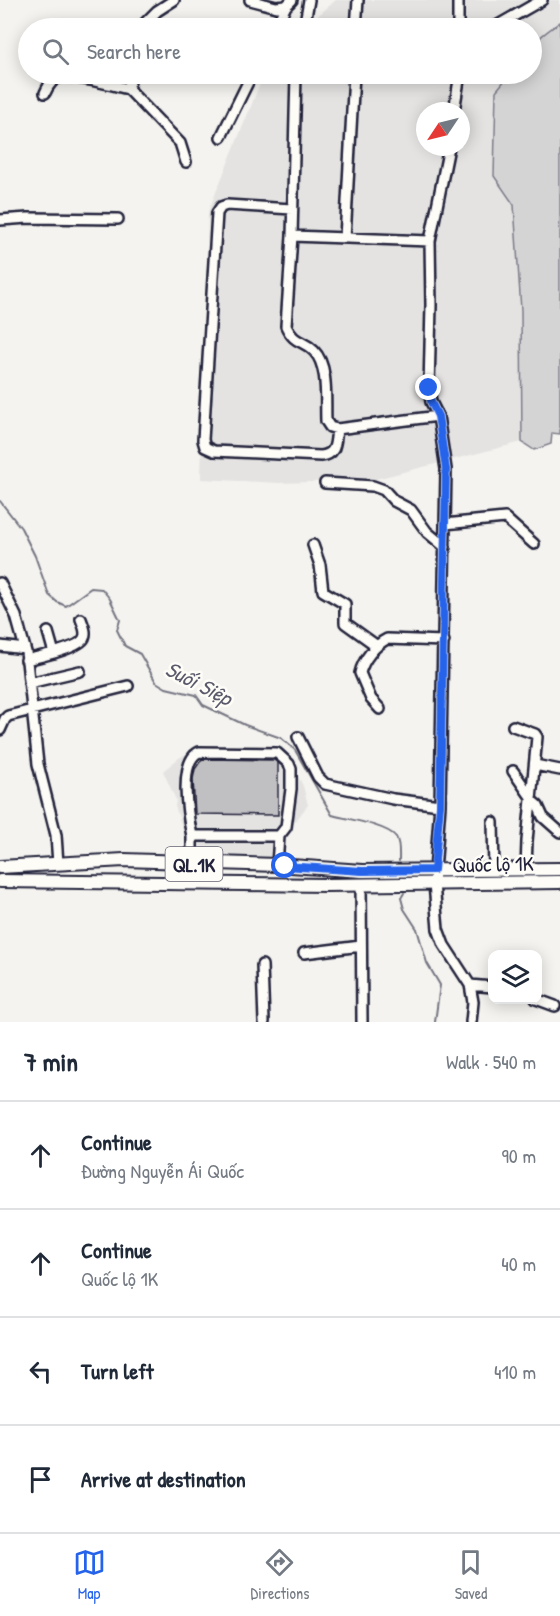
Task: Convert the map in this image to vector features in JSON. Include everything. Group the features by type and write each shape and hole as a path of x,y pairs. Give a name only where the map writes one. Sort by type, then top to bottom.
{"main road":[{"name":"QL.1K","path":"0,867 124,860 277,865"},
{"name":"Quốc lộ 1K","path":"277,865 362,871 560,869"},
{"name":"QL.1K","path":"0,881 361,884"},
{"name":"Quốc lộ 1K","path":"361,884 560,882"}],"street":[{"path":"150,18 174,0"},
{"path":"250,0 276,7 289,3"},
{"path":"306,18 309,0"},
{"path":"357,18 358,0"},
{"path":"458,0 458,18"},
{"path":"510,18 542,0"},
{"path":"281,18 289,3"},
{"path":"45,93 49,84"},
{"path":"104,84 128,89 180,143 186,162"},
{"path":"128,89 129,84"},
{"path":"221,137 247,84"},
{"path":"296,84 292,236 286,326 291,336 313,349 320,359 326,421 330,427 337,429 436,412"},
{"path":"345,238 353,84"},
{"path":"455,102 458,84"},
{"path":"447,156 430,241 429,388 436,412 446,469 440,805 434,884 438,929 444,945 471,986 473,1002 471,1022"},
{"path":"292,209 227,205 221,207 217,213 203,441 205,447 214,451 321,456 329,455 334,450 337,429"},
{"path":"0,220 118,219"},
{"path":"292,236 430,241"},
{"path":"325,483 374,486 384,490 394,501 411,510 427,532 445,547"},
{"path":"446,524 505,518 534,544"},
{"path":"314,545 320,565 323,591 342,600 346,608 345,623 377,646"},
{"path":"0,583 16,616 25,649 38,764 56,836 58,864"},
{"path":"26,660 82,642 85,630 81,619"},
{"path":"48,632 54,652"},
{"path":"380,709 371,699 360,673 377,646 381,642 393,639 444,641"},
{"path":"0,646 25,649"},
{"path":"29,683 80,671"},
{"path":"0,730 8,716 128,686"},
{"path":"513,726 535,734 537,737 526,869"},
{"path":"298,737 318,777 325,784 393,799 440,805"},
{"path":"192,864 192,836 186,789 187,765 194,754 199,752 277,753 291,769 286,826 279,836 277,865"},
{"path":"535,765 560,770"},
{"path":"513,771 538,806 543,817 560,832"},
{"path":"493,822 494,870"},
{"path":"192,836 279,836"},
{"path":"361,884 362,1022"},
{"path":"304,953 361,946"},
{"path":"262,965 264,1022"},
{"path":"471,986 488,987"},
{"path":"542,1001 555,1006"}],"shaded area":[{"path":"336,0 560,0 560,22 542,35 542,18 315,18"},
{"path":"560,22 560,434 552,433 551,444 534,450 522,442 521,310 514,205 494,176 496,91 502,84 542,84 542,36"},
{"path":"260,84 502,84 496,91 494,176 514,205 521,310 522,442 372,480 279,483 201,479 208,212"},
{"path":"197,748 284,749 303,786 308,805 283,837 285,859 186,856 186,839 175,806 176,800 163,771 179,758"}],"building":[{"path":"202,759 274,760 278,763 278,815 195,814 193,779 195,769"}],"waterway":[{"name":"Suối Siệp","path":"0,501 21,528 35,556 49,595 66,606 91,588 102,589 110,599 120,620 117,630 125,646 140,654 156,682 166,688 196,695 203,705 245,725 281,738 295,750 332,815 376,826 391,833 398,842 399,861"},
{"name":"Suối Siệp","path":"404,893 401,898 404,909 417,929 427,963 440,985 435,1022"}],"route":[{"path":"285,866 362,871 434,870 440,805 446,469 438,416 431,402 429,388"}]}
